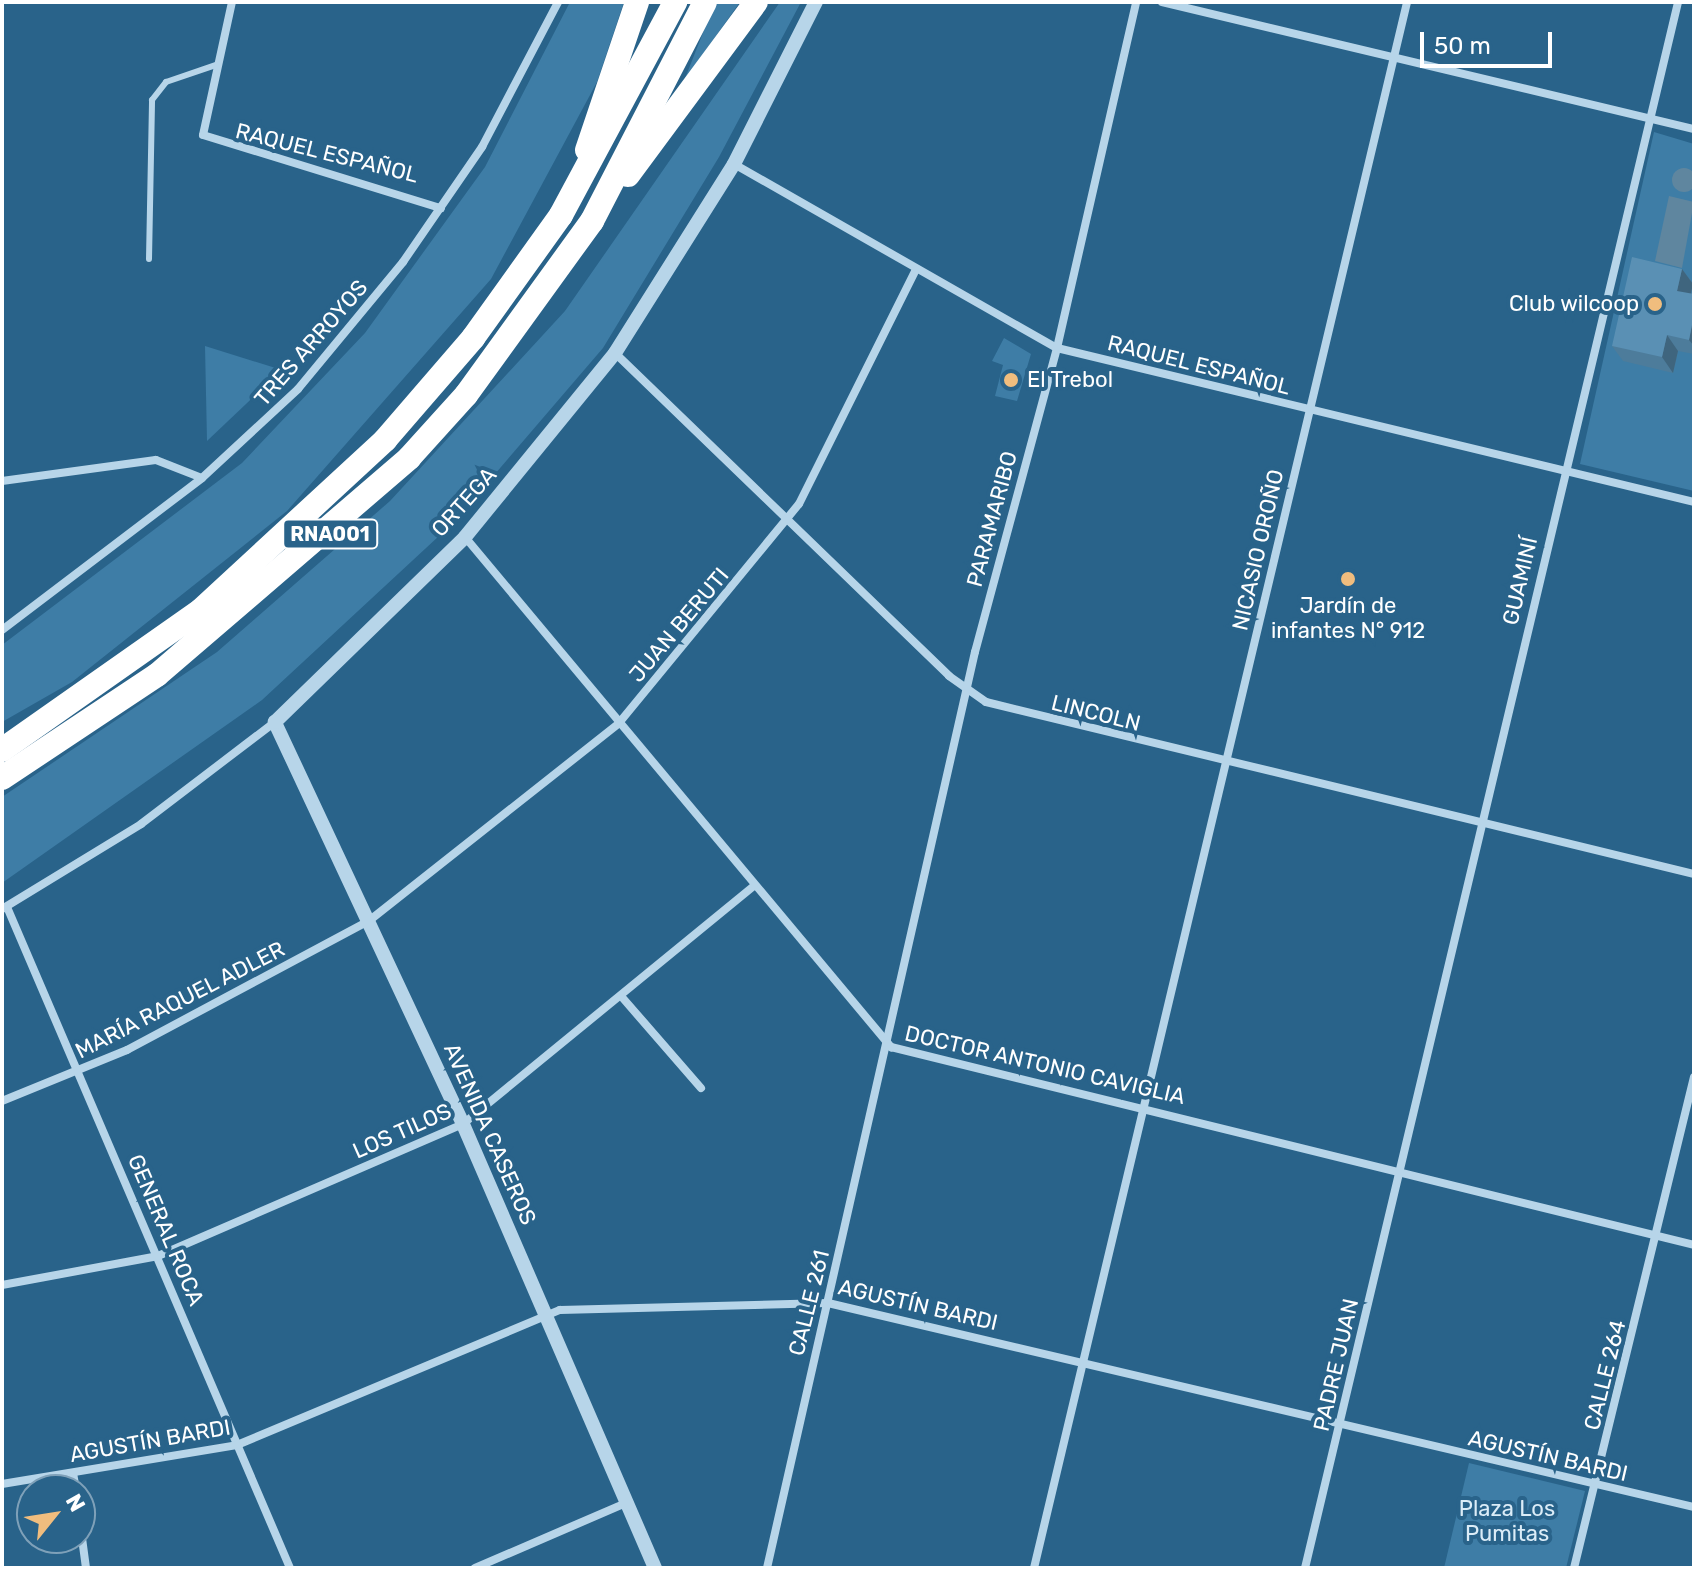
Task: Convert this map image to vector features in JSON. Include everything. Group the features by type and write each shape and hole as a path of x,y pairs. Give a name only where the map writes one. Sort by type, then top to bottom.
{"highway":[{"path":"561,215 637,2"},
{"name":"RNA001","path":"2,750 201,610 328,497 473,338 561,215 675,2"},
{"name":"RNA001","path":"2,778 157,675 349,517 466,395 592,221 705,2"},
{"path":"592,221 706,77 756,2"}],"street":[{"path":"216,65 232,2"},
{"name":"TRES ARROYOS","path":"2,630 202,478 298,389 441,208 511,98 558,2"},
{"name":"ORTEGA","path":"5,908 141,824 275,722 465,537 615,353 734,164 816,2"},
{"name":"PARAMARIBO","path":"891,1047 970,694 975,652 1057,348 1136,2"},
{"path":"1162,2 1694,129"},
{"name":"NICASIO OROÑO","path":"1034,1568 1407,2"},
{"name":"GUAMINÍ","path":"1401,1170 1481,819 1678,2"},
{"name":"RAQUEL ESPAÑOL","path":"216,65 203,135 441,208"},
{"name":"RAQUEL ESPAÑOL","path":"734,164 1057,348 1694,502"},
{"name":"JUAN BERUTI","path":"370,920 619,723 787,520 916,269"},
{"name":"LINCOLN","path":"615,353 970,694 1226,763 1481,819 1694,874"},
{"path":"2,481 156,460 202,478"},
{"name":"DOCTOR ANTONIO CAVIGLIA","path":"465,537 753,887 891,1047 1144,1106 1694,1245"},
{"name":"AVENIDA CASEROS","path":"275,722 463,1124 655,1568"},
{"name":"LOS TILOS","path":"2,1285 158,1256 463,1124 753,887"},
{"name":"GENERAL ROCA","path":"5,908 79,1073 290,1568"},
{"name":"MARÍA RAQUEL ADLER","path":"2,1101 79,1073 370,920"},
{"path":"621,996 701,1088"},
{"name":"CALLE 261","path":"767,1568 891,1047"},
{"name":"CALLE 264","path":"1574,1568 1694,1077"},
{"name":"PADRE JUAN","path":"1305,1568 1401,1170"},
{"name":"AGUSTÍN BARDI","path":"2,1484 237,1445 545,1314 828,1303 1694,1507"},
{"path":"475,1568 626,1503"}],"lane":[{"path":"149,259 152,100 166,82 216,65"}],"green space":[{"path":"570,2 624,2 597,82 491,279 287,511 72,682 2,722 2,645 242,463 365,333 485,167"},
{"path":"715,2 740,2 684,81"},
{"path":"780,2 801,2 719,157 603,348 453,523 262,700 2,883 2,797 217,652 390,501 565,311"},
{"name":"Club wilcoop","path":"1654,132 1694,144 1694,491 1580,464"},
{"name":"El Trebol","path":"1004,338 1031,354 1017,401 995,396 1003,365 992,361"},
{"path":"205,346 282,370 207,441"},
{"name":"Plaza Los Pumitas","path":"1469,1463 1585,1491 1566,1568 1444,1568"}],"shaded area":[{"path":"1684,168 1692,172 1696,180 1692,188 1684,192 1676,188 1672,180 1676,172"},
{"path":"1669,196 1694,202 1682,268 1655,261"}],"building":[{"path":"1632,257 1682,269 1677,291 1694,294 1689,340 1667,335 1662,357 1612,346"}],"place":[{"name":"Club wilcoop","path":"1655,304"},
{"name":"El Trebol","path":"1011,380"},
{"name":"Jardín de infantes N° 912","path":"1348,579"}]}
